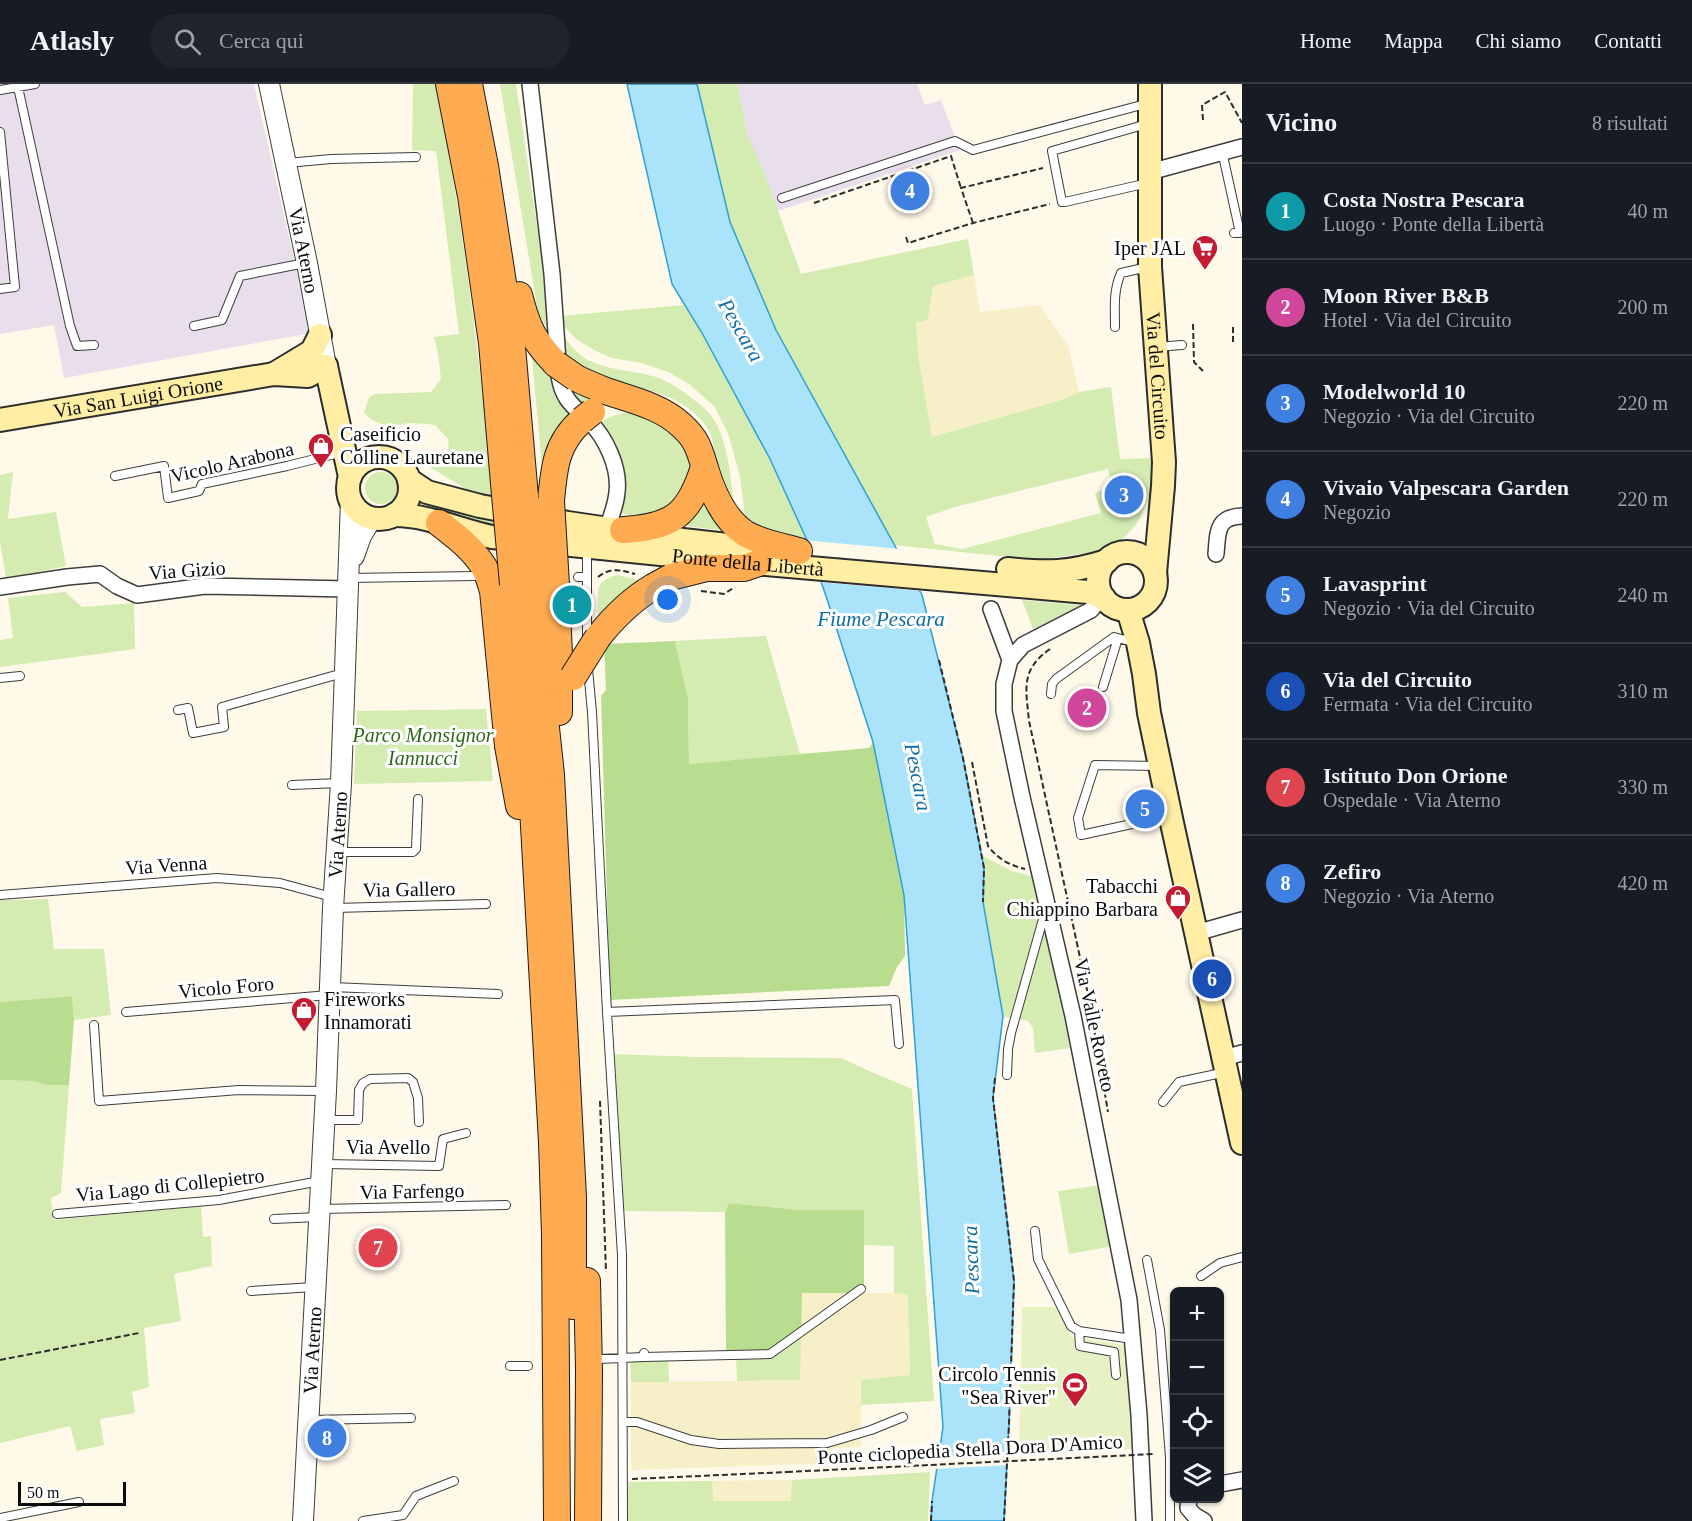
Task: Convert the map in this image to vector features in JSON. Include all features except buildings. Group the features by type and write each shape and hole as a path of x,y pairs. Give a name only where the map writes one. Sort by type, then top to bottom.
{"highway":[{"path":"449,84 471,196 528,579 551,775 573,1197 574,1521"},
{"path":"469,84 485,166 512,335 515,496"},
{"path":"498,247 514,266 526,321 530,332 543,351 566,371 606,391 660,411 679,423 700,448 714,493 723,510 731,549 744,568 759,563"},
{"path":"557,1521 555,1235 551,1119 530,756 528,579 552,501 553,473 565,438 587,416 612,405 635,400"},
{"path":"615,529 637,529 665,522 680,514 696,491 705,467"},
{"path":"439,523 474,554 528,579 559,655 559,718 567,833 556,860"},
{"path":"559,718 573,677 598,637 626,606 655,580 701,569 731,549 742,531 756,538 799,551"},
{"path":"566,1034 579,1083 584,1161 589,1370 588,1521"},
{"path":"542,1521 541,1135 551,1119"}],"main road":[{"name":"Via del Circuito","path":"1150,103 1150,267 1163,440 1163,486 1155,573"},
{"name":"Via San Luigi Orione","path":"285,372 312,351 320,335"},
{"name":"Via San Luigi Orione","path":"0,420 285,372 311,360 326,366"},
{"name":"Via Aterno","path":"326,366 350,477"},
{"path":"285,372 335,406"},
{"name":"Via Aterno","path":"335,406 347,434 356,444 380,457"},
{"path":"380,457 390,459 405,471 410,489 408,499 402,508 394,515 380,519 361,513 351,500 348,489 350,477 357,466 368,459 380,457"},
{"name":"Ponte della Libertà","path":"409,480 426,492 480,506 568,523 731,549"},
{"name":"Via del Circuito","path":"1131,553 1146,536 1163,486"},
{"name":"Ponte della Libertà","path":"394,515 417,516 492,537 587,547 731,549"},
{"name":"Ponte della Libertà","path":"799,551 1020,578 1101,595"},
{"path":"1138,606 1114,607 1101,595 1098,580 1100,573 1107,561 1116,555 1131,553 1139,555 1146,559 1155,573 1155,588 1138,606 1138,643 1149,713 1196,933 1231,1061 1242,1143"},
{"name":"Ponte della Libertà","path":"759,563 1020,578 1084,568 1107,561"}],"street":[{"name":"Via Aterno","path":"269,84 326,366"},
{"path":"530,84 552,274 562,392 599,434 612,460 617,492 615,529"},
{"path":"1149,176 1157,170 1242,147"},
{"name":"Via Aterno","path":"303,1521 326,1091 333,903 341,783 351,500"},
{"path":"1216,554 1218,531 1222,522 1232,516 1242,516"},
{"name":"Via Aterno","path":"347,584 361,536 372,518"},
{"name":"Via Gizio","path":"0,586 100,574 117,586 137,595 205,586 347,584"},
{"path":"991,609 1010,660 1023,645 1091,610 1101,595"},
{"name":"Via Valle Roveto","path":"1010,660 1004,684 1004,711 1075,1027 1129,1300 1139,1415 1144,1521"},
{"path":"1196,933 1242,920"},
{"path":"1224,1483 1242,1480"},
{"path":"1189,1503 1188,1508 1204,1521"}],"lane":[{"path":"0,90 35,84"},
{"path":"18,87 70,326 77,346 94,345"},
{"path":"1149,176 1062,202 1052,151 1150,103"},
{"path":"782,198 955,141 973,150 1150,103"},
{"path":"0,132 15,287 0,289"},
{"path":"1222,151 1240,233 1234,233"},
{"path":"286,163 331,159 416,157"},
{"path":"194,327 222,320 240,276 307,263"},
{"name":"Via del Circuito","path":"1115,327 1114,296 1121,273 1150,267"},
{"path":"1155,347 1182,345"},
{"name":"Vicolo Arabona","path":"115,476 164,466 168,498 199,491 202,484 344,452"},
{"path":"347,584 528,579 587,547"},
{"path":"528,579 587,662 592,712 622,1255 624,1521"},
{"path":"1051,694 1052,684 1056,679 1114,637 1132,642"},
{"path":"1103,687 1118,638"},
{"path":"178,710 188,708 193,733 224,727 222,707 344,673"},
{"path":"0,678 20,676"},
{"path":"1160,766 1095,765 1078,818 1081,835 1170,815"},
{"path":"292,785 341,783"},
{"path":"336,852 413,852 417,849 418,799"},
{"name":"Via Venna","path":"0,895 217,878 280,883 333,903"},
{"name":"Via Gallero","path":"333,903 486,904"},
{"path":"1007,1076 1011,1033 1047,905"},
{"name":"Vicolo Foro","path":"126,1012 329,991 498,994"},
{"path":"607,1012 895,1000 899,1044"},
{"path":"94,1025 99,1101 239,1090 326,1091"},
{"path":"1163,1102 1179,1082 1231,1061"},
{"path":"324,1120 358,1120 359,1090 363,1083 370,1079 408,1078 413,1082 418,1098 419,1122"},
{"name":"Via Avello","path":"322,1172 439,1166 443,1139 466,1132"},
{"name":"Via Lago di Collepietro","path":"57,1214 219,1200 322,1172"},
{"name":"Via Farfengo","path":"320,1213 506,1206"},
{"path":"274,1220 320,1213"},
{"path":"1035,1231 1038,1259 1071,1326 1079,1331 1132,1339"},
{"path":"1201,1276 1220,1263 1242,1257"},
{"path":"1147,1260 1160,1330 1170,1457"},
{"path":"251,1292 316,1287"},
{"path":"600,1359 644,1354 770,1354 861,1289"},
{"path":"1079,1331 1080,1346 1114,1352 1116,1375"},
{"path":"510,1366 528,1366"},
{"path":"623,1422 637,1422 691,1440 719,1444 827,1443 872,1430 903,1417"},
{"path":"309,1420 411,1418"},
{"path":"363,1521 404,1515 416,1496 453,1482"},
{"path":"0,1518 79,1502"},
{"path":"1170,1521 1171,1503"}],"path":[{"path":"1203,120 1202,105 1225,92 1242,123"},
{"path":"814,203 951,156 973,222"},
{"path":"962,188 1054,165"},
{"path":"906,237 908,243 973,222 1062,202"},
{"path":"1233,327 1233,344"},
{"path":"1194,362 1203,371"},
{"path":"600,575 614,569 655,580"},
{"path":"1057,644 1035,661 1028,676 1026,686 1029,722 1092,1012 1108,1112"},
{"path":"939,660 963,758 984,868 983,902"},
{"path":"972,762 988,846 995,856 1006,863 1040,872"},
{"path":"1092,1012 1103,1010"},
{"path":"996,1077 993,1098 1014,1281 1004,1521"},
{"path":"0,1360 139,1333"},
{"name":"Ponte ciclopedia Stella Dora D'Amico","path":"624,1480 1154,1454"},
{"path":"931,1521 933,1501"}],"shaded area":[{"path":"0,84 254,84 311,333 64,378 54,325 0,334"},
{"path":"737,84 917,84 925,105 941,100 960,150 778,211 748,136"},
{"path":"974,275 980,312 1039,305 1068,345 1079,392 1061,400 932,437 918,355 916,323 928,320 933,286"},
{"path":"801,1293 908,1293 910,1375 861,1380 861,1447 833,1448 833,1463 631,1470 631,1382 799,1380"},
{"path":"792,1480 792,1501 712,1501 712,1481"}],"green space":[{"path":"413,84 436,84 462,238 494,497 467,490 428,466 441,466 449,454 448,439 435,425 380,424 364,413 369,397 375,394 431,392 441,379 434,337 459,334 436,151 412,150"},
{"path":"500,84 516,84 550,314 568,343 591,362 659,378 679,389 708,412 721,433 724,444 735,513 716,466 711,435 694,413 681,403 666,396 588,371 565,353 542,320 538,312"},
{"path":"697,84 737,84 748,136 765,175 801,274 968,239 974,275 933,286 928,320 916,323 918,355 932,437 1061,400 1079,392 1111,387 1120,459 1154,458 1152,488 1135,526 1119,543 1094,552 1037,560 894,545 776,330 730,222","holes":["1108,469 1112,487 1095,493 1101,513 962,549 935,544 926,517 955,507"]},
{"path":"684,305 750,419 806,538 774,530 745,516 740,477 728,433 714,406 689,384 668,372 642,363 612,358 596,351 576,339 562,324 560,316"},
{"path":"531,346 592,397 591,409 545,500"},
{"path":"632,412 673,428 693,463 684,494 655,517 615,512 619,507 598,424 614,416"},
{"path":"13,472 8,519 56,512 66,566 6,579 0,540 0,475"},
{"path":"381,472 392,477 397,488 392,499 381,504 370,499 365,488 370,477"},
{"path":"415,491 501,520 502,530 410,506 415,499"},
{"path":"704,497 735,532 679,525"},
{"path":"618,575 641,581 598,621 598,589 606,580"},
{"path":"65,592 82,607 134,603 135,649 0,667 0,640 13,638 8,598"},
{"path":"1022,600 1087,606 1035,634"},
{"path":"766,636 800,754 689,764 688,698 675,641"},
{"path":"675,641 688,698 689,764 869,748 873,743 904,895 905,956 897,967 889,986 610,1000 601,696 606,690 604,644"},
{"name":"Parco Monsignor Iannucci","path":"486,709 493,781 354,784 357,711"},
{"path":"981,855 1012,871 1038,878 1077,1047 1035,1053 1033,1028 1028,1021 1003,1016 983,902 984,868"},
{"path":"48,899 54,949 104,949 111,1015 74,1020 72,996 0,1002 0,900"},
{"path":"72,996 74,1020 69,1085 0,1080 0,1002"},
{"path":"612,1054 841,1058 912,1089 934,1401 861,1405 861,1380 910,1375 908,1294 894,1293 894,1246 864,1245 864,1210 800,1210 729,1203 725,1212 623,1211"},
{"path":"0,1080 69,1085 61,1193 51,1198 54,1220 201,1206 203,1237 211,1236 212,1266 174,1274 181,1321 144,1328 149,1387 132,1392 135,1413 100,1419 104,1445 77,1451 70,1426 0,1443"},
{"path":"1102,1185 1113,1246 1069,1254 1058,1191"},
{"path":"729,1203 800,1210 864,1210 864,1293 802,1293 801,1336 771,1352 726,1351 725,1212"},
{"name":"Circolo Tennis \"Sea River\"","path":"1022,1307 1059,1307 1072,1337 1125,1345 1133,1449 1019,1454"},
{"path":"801,1336 800,1380 737,1381 736,1357 771,1352"},
{"path":"630,1359 668,1359 669,1382 631,1382"},
{"path":"930,1472 928,1521 627,1521 628,1482 712,1481 713,1501 791,1501 792,1480"}],"water":[{"name":"Fiume Pescara","path":"627,84 697,84 730,222 776,330 922,595 963,758 984,868 983,902 1003,1016 993,1098 1014,1281 1004,1521 931,1521 943,1427 904,895 873,742 806,538 770,459 702,333 672,284"}],"pier":[{"path":"803,540 900,549 923,591 818,582"},
{"path":"1011,1456 1010,1465 934,1469 935,1459"}],"place":[{"name":"Vivaio Valpescara Garden","path":"910,191"},
{"name":"Iper JAL","path":"1205,271"},
{"name":"Caseificio Colline Lauretane","path":"321,469"},
{"name":"Modelworld 10","path":"1124,495"},
{"name":"Costa Nostra Pescara","path":"572,605"},
{"name":"Moon River B&B","path":"1087,708"},
{"name":"Lavasprint","path":"1145,809"},
{"name":"Tabacchi Chiappino Barbara","path":"1178,921"},
{"name":"Via del Circuito","path":"1212,979"},
{"name":"Fireworks Innamorati","path":"304,1033"},
{"name":"Istituto Don Orione","path":"378,1248"},
{"name":"Circolo Tennis \"Sea River\"","path":"1075,1408"},
{"name":"Zefiro","path":"327,1438"}],"water label":[{"name":"Pescara","path":"741,330"},
{"name":"Pescara","path":"918,777"},
{"name":"Pescara","path":"971,1260"}]}
